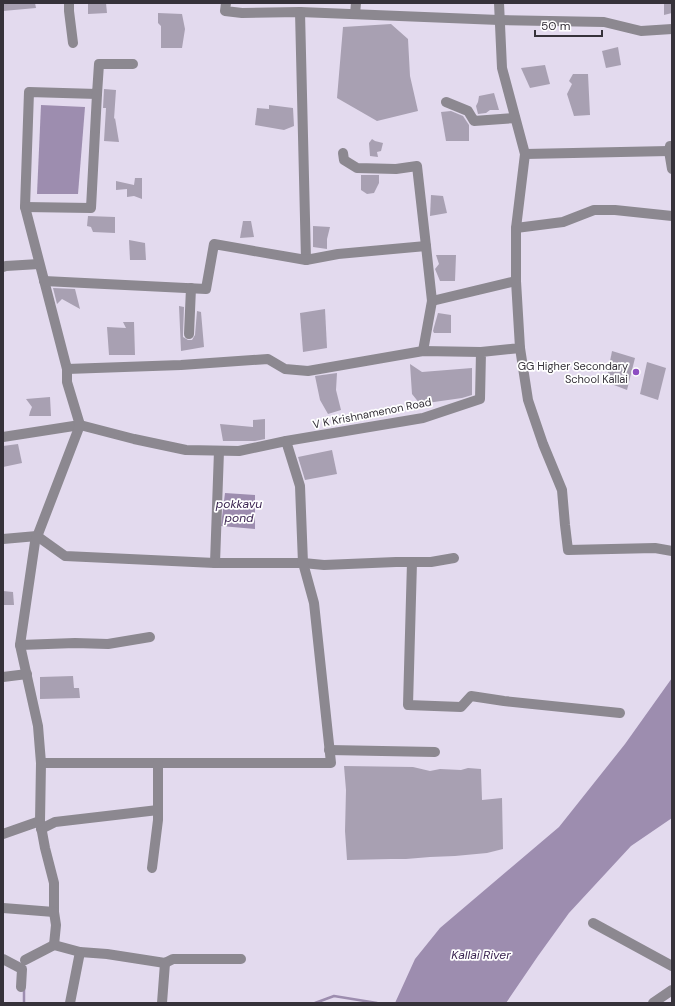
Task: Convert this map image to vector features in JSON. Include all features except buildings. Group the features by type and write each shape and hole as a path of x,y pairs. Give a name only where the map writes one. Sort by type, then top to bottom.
{"street":[{"path":"69,3 73,42"},
{"path":"226,3 225,11 242,13 300,12 499,20 604,22 641,31 672,29"},
{"path":"355,14 356,3"},
{"path":"498,3 502,68 525,154 516,228 516,281 520,348 528,400 543,444 562,490 568,550 655,548 672,551"},
{"path":"300,12 306,260"},
{"path":"24,207 91,208 99,64 133,64"},
{"path":"54,945 56,925 54,912 54,883 40,825 40,762 38,726 20,645 35,542 80,425 67,382 67,369 24,207 28,92 97,94"},
{"path":"446,102 468,111 474,121 515,118"},
{"path":"525,154 670,148 672,169"},
{"path":"343,153 344,160 357,168 396,169 417,166 432,301 423,351"},
{"path":"516,228 563,222 594,210 615,210 672,216"},
{"path":"44,281 206,289 214,244 306,260 338,254 426,246"},
{"path":"3,267 39,264"},
{"path":"432,301 516,281"},
{"path":"189,334 190,288"},
{"path":"67,369 181,365 268,359 285,369 308,371 423,351 481,352 520,348"},
{"name":"V K Krishnamenon Road","path":"3,436 80,425 134,439 186,450 239,451 286,441 423,418 480,399 481,352"},
{"path":"40,762 331,763 314,604 303,563 300,486 286,441"},
{"path":"215,563 219,451"},
{"path":"3,539 37,536 65,556 215,563 303,563 324,565 431,562 454,558"},
{"path":"412,562 408,705 461,707 471,696 504,701 620,713"},
{"path":"20,645 76,643 108,644 150,637"},
{"path":"3,677 27,674"},
{"path":"330,750 435,752"},
{"path":"152,868 158,820 158,763"},
{"path":"3,834 56,822 158,810"},
{"path":"3,908 54,912"},
{"path":"593,923 671,965"},
{"path":"25,960 54,945 80,952 108,954 164,964 173,959 241,959"},
{"path":"70,1003 80,952"},
{"path":"3,959 22,969 21,987"},
{"path":"162,1003 164,964"},
{"path":"654,1003 672,990"}],"water":[{"path":"41,105 85,107 78,194 37,194"},
{"name":"pokkavu pond","path":"225,493 255,495 255,529 221,526"},
{"name":"Kallai River","path":"672,678 672,818 631,846 569,913 506,1003 395,1003 415,959 440,928 559,827 625,744"}],"waterway":[{"path":"24,988 24,1003"},
{"path":"315,1003 334,996 377,1003"}],"place":[{"name":"GG Higher Secondary School Kallai","path":"636,372"}]}
